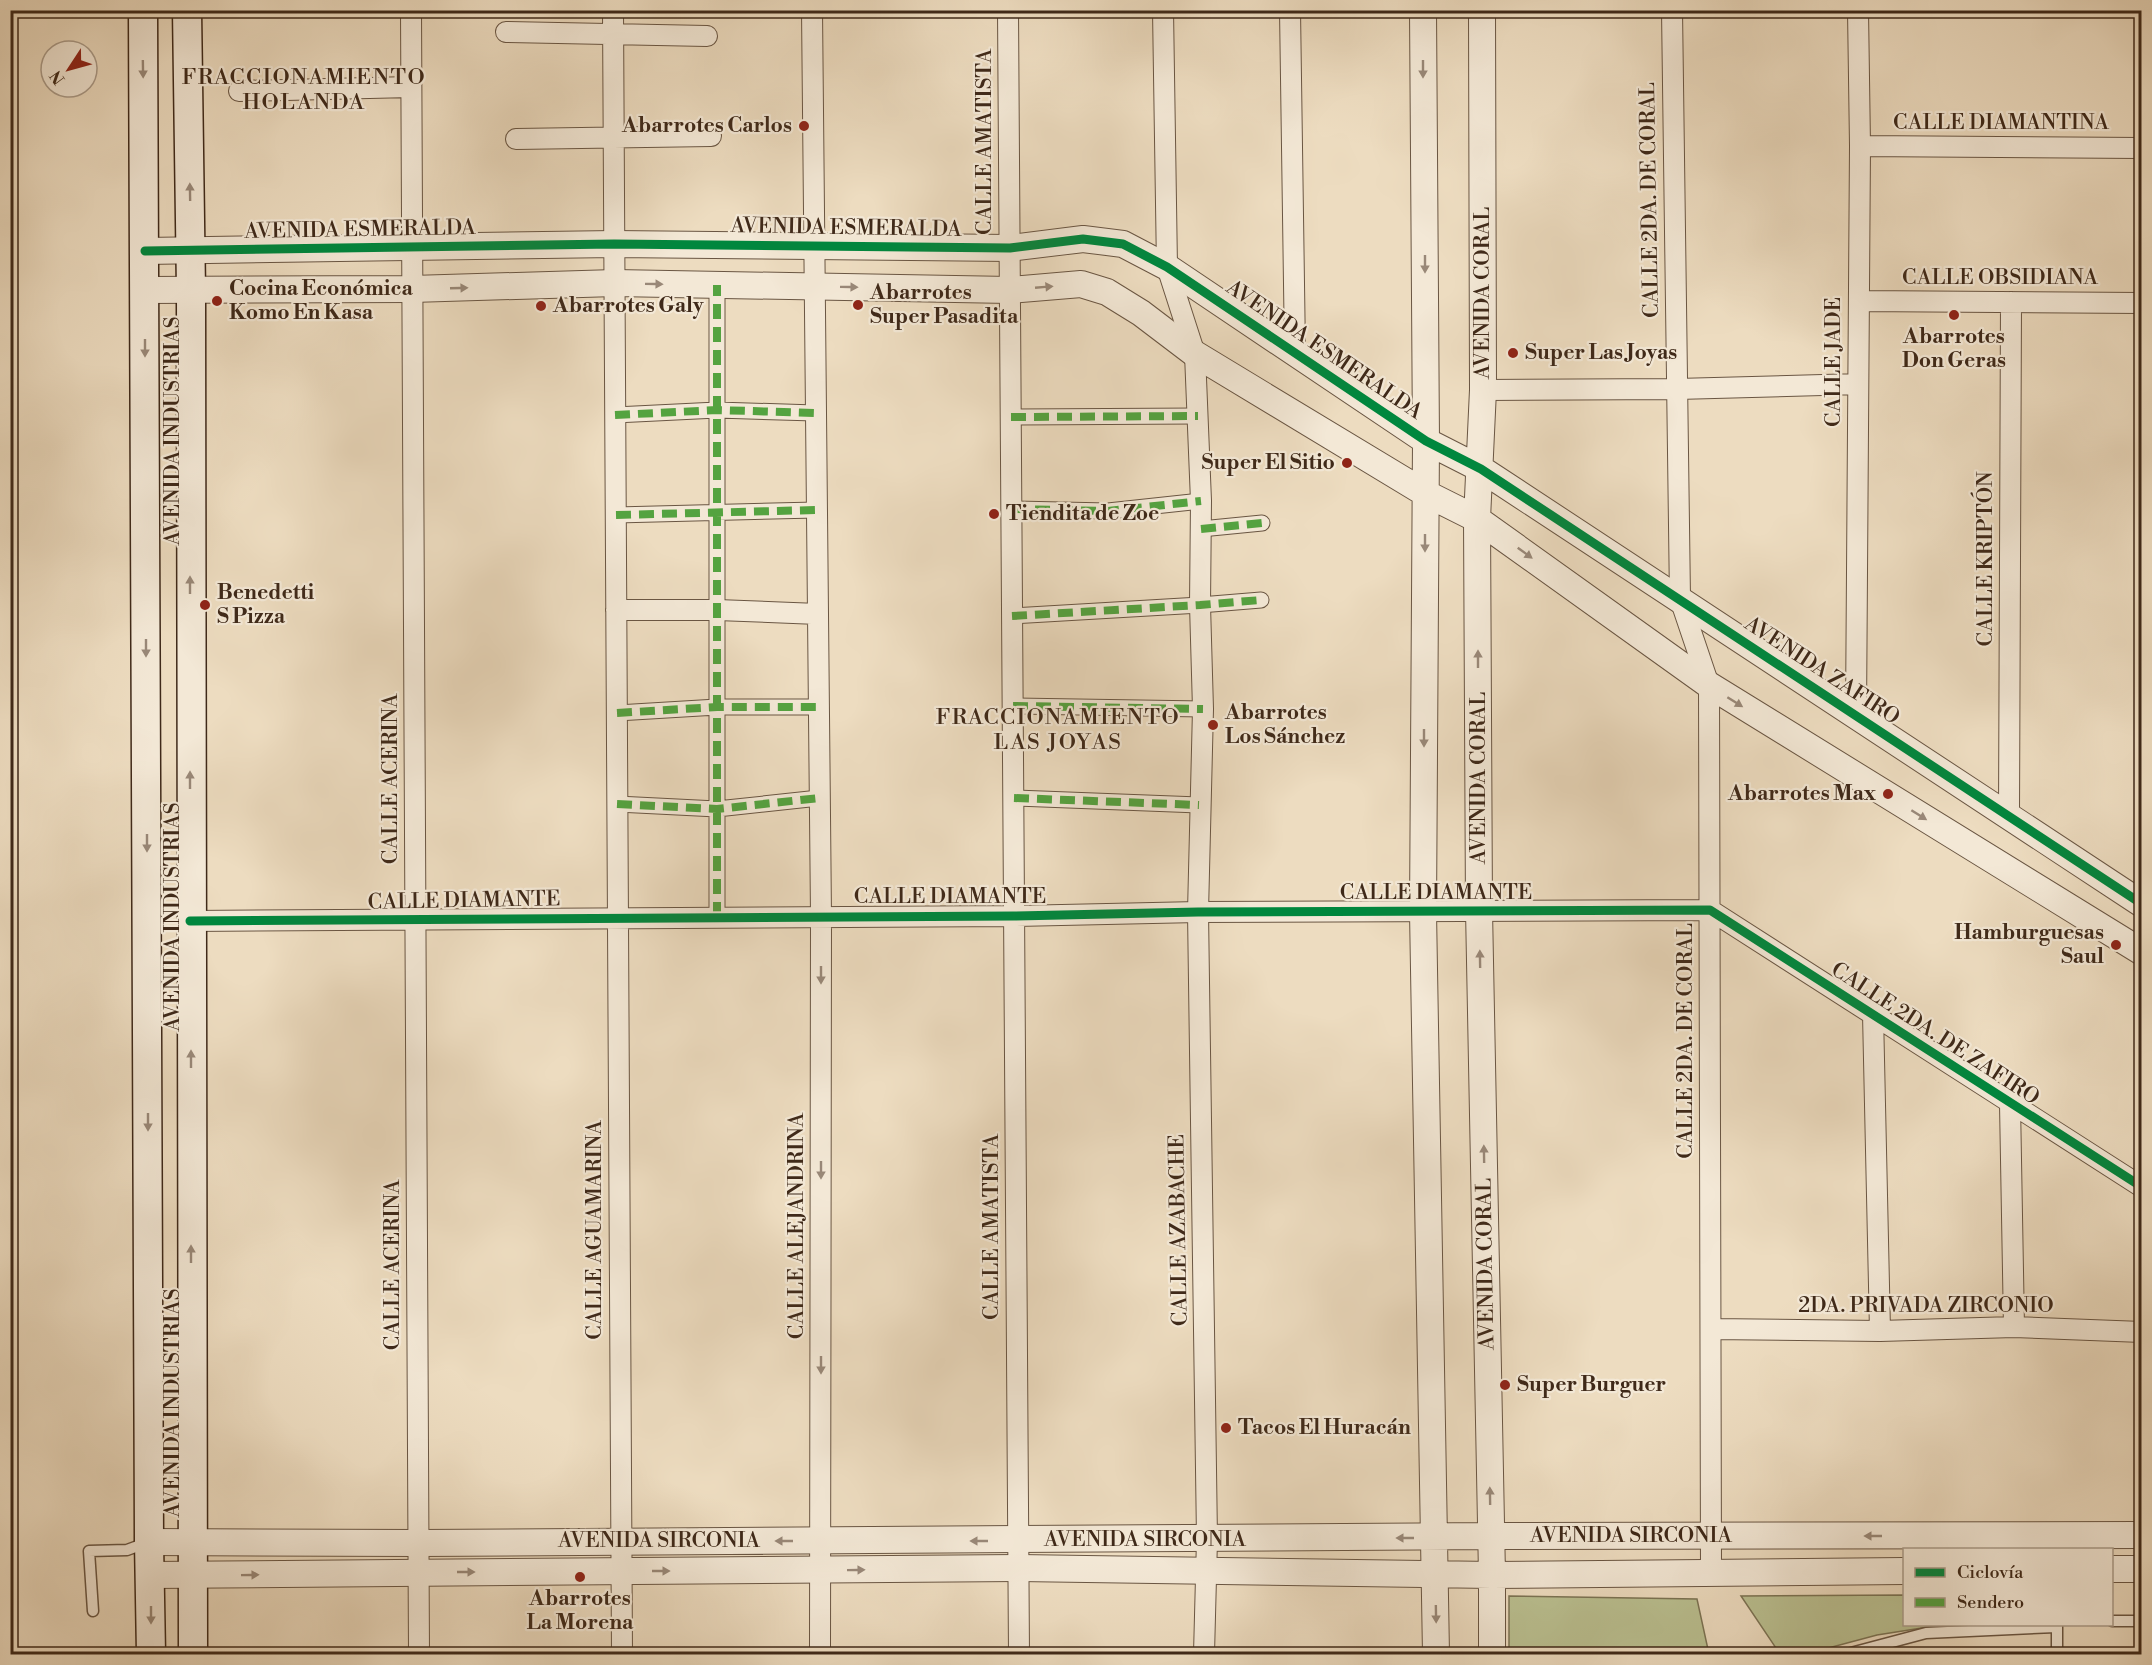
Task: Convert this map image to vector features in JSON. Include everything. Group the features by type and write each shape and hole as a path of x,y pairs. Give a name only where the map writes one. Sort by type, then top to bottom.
{"main road":[{"name":"AVENIDA INDUSTRIAS","path":"142,10 151,1654"},
{"name":"AVENIDA INDUSTRIAS","path":"187,10 191,291 190,921 193,1654"}],"street":[{"name":"CALLE ACERINA","path":"411,10 419,1654"},
{"name":"CALLE AGUAMARINA","path":"613,10 621,1654"},
{"name":"CALLE ALEJANDRINA","path":"812,10 820,916 822,1540 820,1654"},
{"name":"CALLE AMATISTA","path":"1008,10 1019,1654"},
{"name":"CALLE AZABACHE","path":"1163,10 1167,267 1195,354 1201,501 1200,606 1203,709 1198,912 1207,1539 1204,1654"},
{"path":"1290,10 1295,352"},
{"path":"1423,10 1426,441 1423,912 1436,1538 1436,1654"},
{"name":"AVENIDA CORAL","path":"1482,10 1483,390 1477,519 1479,910 1492,1654"},
{"name":"CALLE 2DA. DE CORAL","path":"1672,10 1680,599 1709,685 1711,1572"},
{"name":"CALLE JADE","path":"1856,714 1860,146 1858,10"},
{"path":"506,32 707,36"},
{"path":"239,91 411,87"},
{"path":"516,139 711,136"},
{"name":"CALLE DIAMANTINA","path":"1860,146 2142,148"},
{"name":"AVENIDA ESMERALDA","path":"145,251 614,244 1010,248 1083,239 1123,244 1167,267 1426,441 1481,469"},
{"path":"145,290 412,289 615,283 1010,290 1081,284 1107,292 1141,313 1195,354 1425,493 1477,519 1709,685 2142,952"},
{"path":"717,285 717,917"},
{"name":"CALLE OBSIDIANA","path":"1858,301 2142,303"},
{"name":"CALLE KRIPTÓN","path":"2009,815 2011,302"},
{"path":"1483,390 1677,389 1858,384"},
{"path":"615,415 717,410 815,413"},
{"path":"1011,417 1198,416"},
{"name":"AVENIDA ZAFIRO","path":"1481,469 2142,904"},
{"path":"1012,508 1108,511 1201,501"},
{"path":"616,515 816,510"},
{"path":"1201,529 1262,523"},
{"path":"1012,616 1200,606 1261,600"},
{"path":"616,610 717,610 818,614"},
{"path":"1013,706 1203,709"},
{"path":"617,713 717,707 818,707"},
{"path":"617,804 717,809 819,798"},
{"path":"1014,798 1199,804"},
{"name":"CALLE DIAMANTE","path":"190,921 1710,910"},
{"name":"CALLE 2DA. DE ZAFIRO","path":"1710,910 2142,1187"},
{"path":"1873,1014 1880,1331"},
{"path":"2010,1104 2014,1327"},
{"name":"2DA. PRIVADA ZIRCONIO","path":"1711,1329 1880,1331 2014,1327 2142,1332"},
{"name":"AVENIDA SIRCONIA","path":"149,1542 192,1544 419,1543 1491,1536 2053,1542 2142,1535"},
{"name":"AVENIDA SIRCONIA","path":"151,1575 1018,1568 1492,1575 1903,1570"},
{"path":"2113,1569 2142,1569"}],"lane":[{"path":"93,1611 88,1551 127,1550 149,1542"},
{"path":"2113,1621 2142,1621"},
{"path":"1847,1654 1926,1633 2056,1626 2057,1654"}],"green space":[{"path":"1903,1595 1903,1626 1935,1626 1877,1635 1806,1654 1780,1654 1741,1596"},
{"path":"1509,1596 1697,1599 1709,1654 1509,1654"}],"marked path":[{"path":"717,285 717,917"},
{"path":"615,415 717,410 815,413"},
{"path":"1011,417 1198,416"},
{"path":"1012,509 1108,511 1201,501"},
{"path":"616,515 816,510"},
{"path":"1201,529 1262,523"},
{"path":"1012,616 1261,600"},
{"path":"1013,706 1203,709"},
{"path":"617,713 717,707 818,707"},
{"path":"617,804 717,809 819,798"},
{"path":"1014,798 1199,805"}],"cycle path":[{"path":"145,251 614,244 1010,248 1083,239 1123,244 1167,267 1426,441 1481,469 2142,904"},
{"path":"190,921 1710,910 2142,1187"}],"place":[{"name":"Abarrotes Carlos","path":"804,126"},
{"name":"Cocina Económica Komo En Kasa","path":"217,301"},
{"name":"Abarrotes Super Pasadita","path":"858,305"},
{"name":"Abarrotes Galy","path":"541,306"},
{"name":"Abarrotes Don Geras","path":"1954,315"},
{"name":"Super Las Joyas","path":"1513,353"},
{"name":"Super El Sitio","path":"1347,463"},
{"name":"Tiendita de Zoe","path":"994,514"},
{"name":"Benedetti S Pizza","path":"205,605"},
{"name":"Abarrotes Los Sánchez","path":"1213,725"},
{"name":"Abarrotes Max","path":"1888,794"},
{"name":"Hamburguesas Saul","path":"2116,945"},
{"name":"Super Burguer","path":"1505,1385"},
{"name":"Tacos El Huracán","path":"1226,1428"},
{"name":"Abarrotes La Morena","path":"580,1577"}],"district":[{"name":"FRACCIONAMIENTO HOLANDA","path":"304,90"},
{"name":"FRACCIONAMIENTO LAS JOYAS","path":"1058,730"}]}
